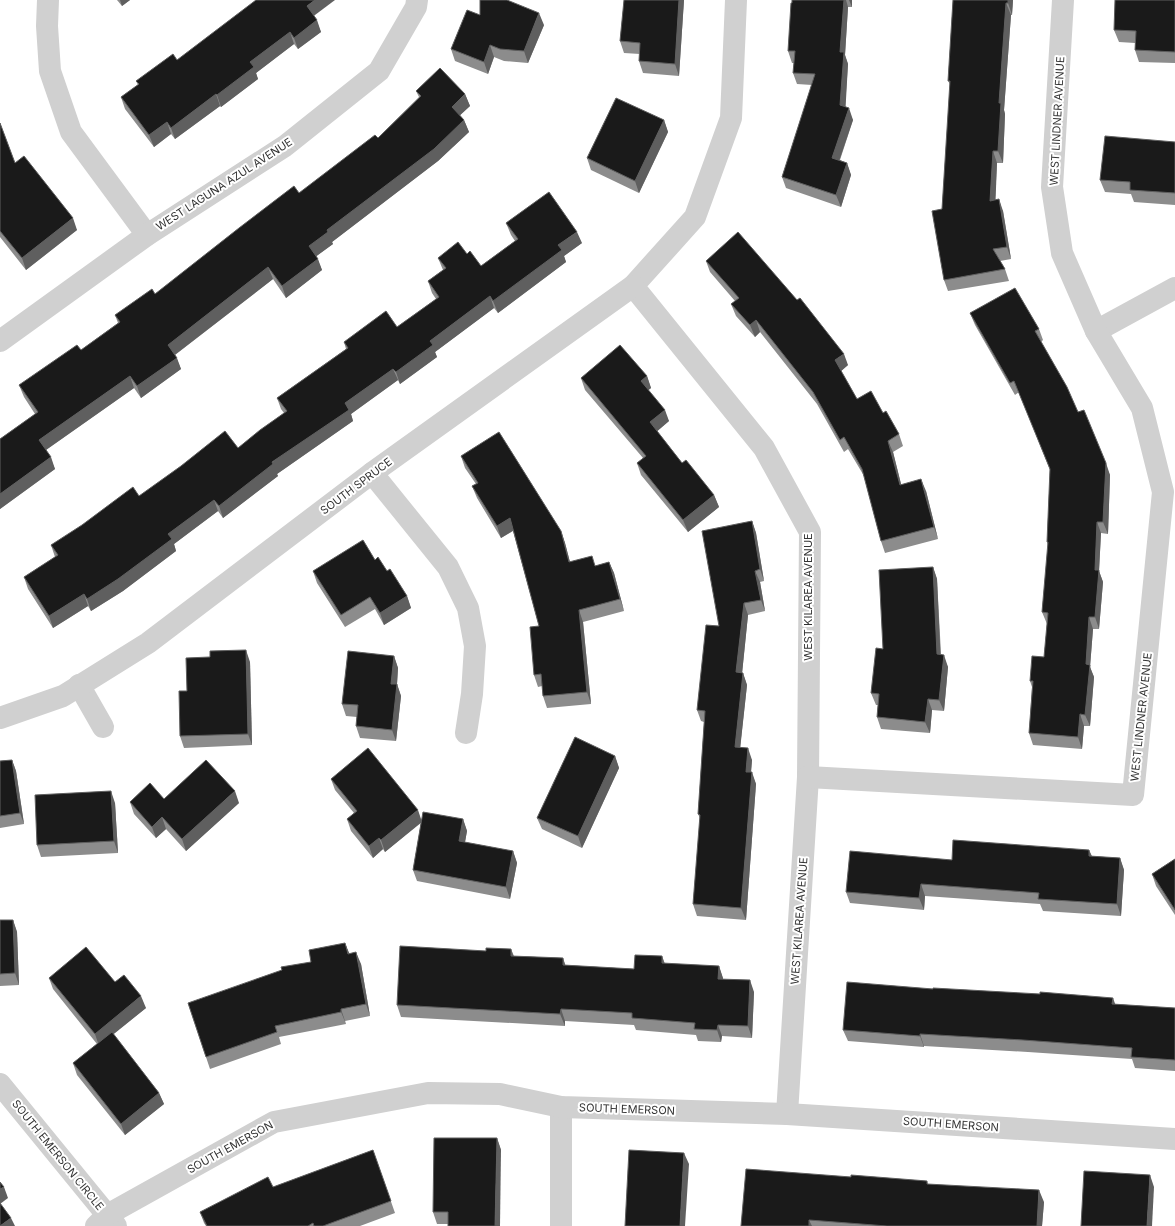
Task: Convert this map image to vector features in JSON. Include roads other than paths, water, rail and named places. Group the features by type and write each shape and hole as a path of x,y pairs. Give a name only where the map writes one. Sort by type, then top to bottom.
{"street":[{"path":"48,0 47,26 50,72 71,132 147,235"},
{"name":"WEST LAGUNA AZUL AVENUE","path":"0,341 147,235 285,146 379,71 416,6 417,0"},
{"path":"633,286 695,217 698,210 731,118 736,0"},
{"name":"WEST LINDNER AVENUE","path":"808,777 1133,795 1163,492 1142,408 1096,331 1062,253 1052,186 1064,0"},
{"name":"SOUTH SPRUCE","path":"0,718 63,696 148,643 372,473 633,286"},
{"name":"WEST KILAREA AVENUE","path":"633,286 764,448 810,532 808,777 787,1114"},
{"path":"1096,331 1175,288"},
{"path":"372,473 448,567 468,608 475,646 472,694 466,733"},
{"path":"79,685 103,727"},
{"name":"SOUTH EMERSON CIRCLE","path":"0,1084 106,1222"},
{"name":"SOUTH EMERSON","path":"106,1222 274,1122 428,1093 500,1094 560,1107 787,1114 1175,1139"},
{"path":"560,1107 561,1226"}]}
